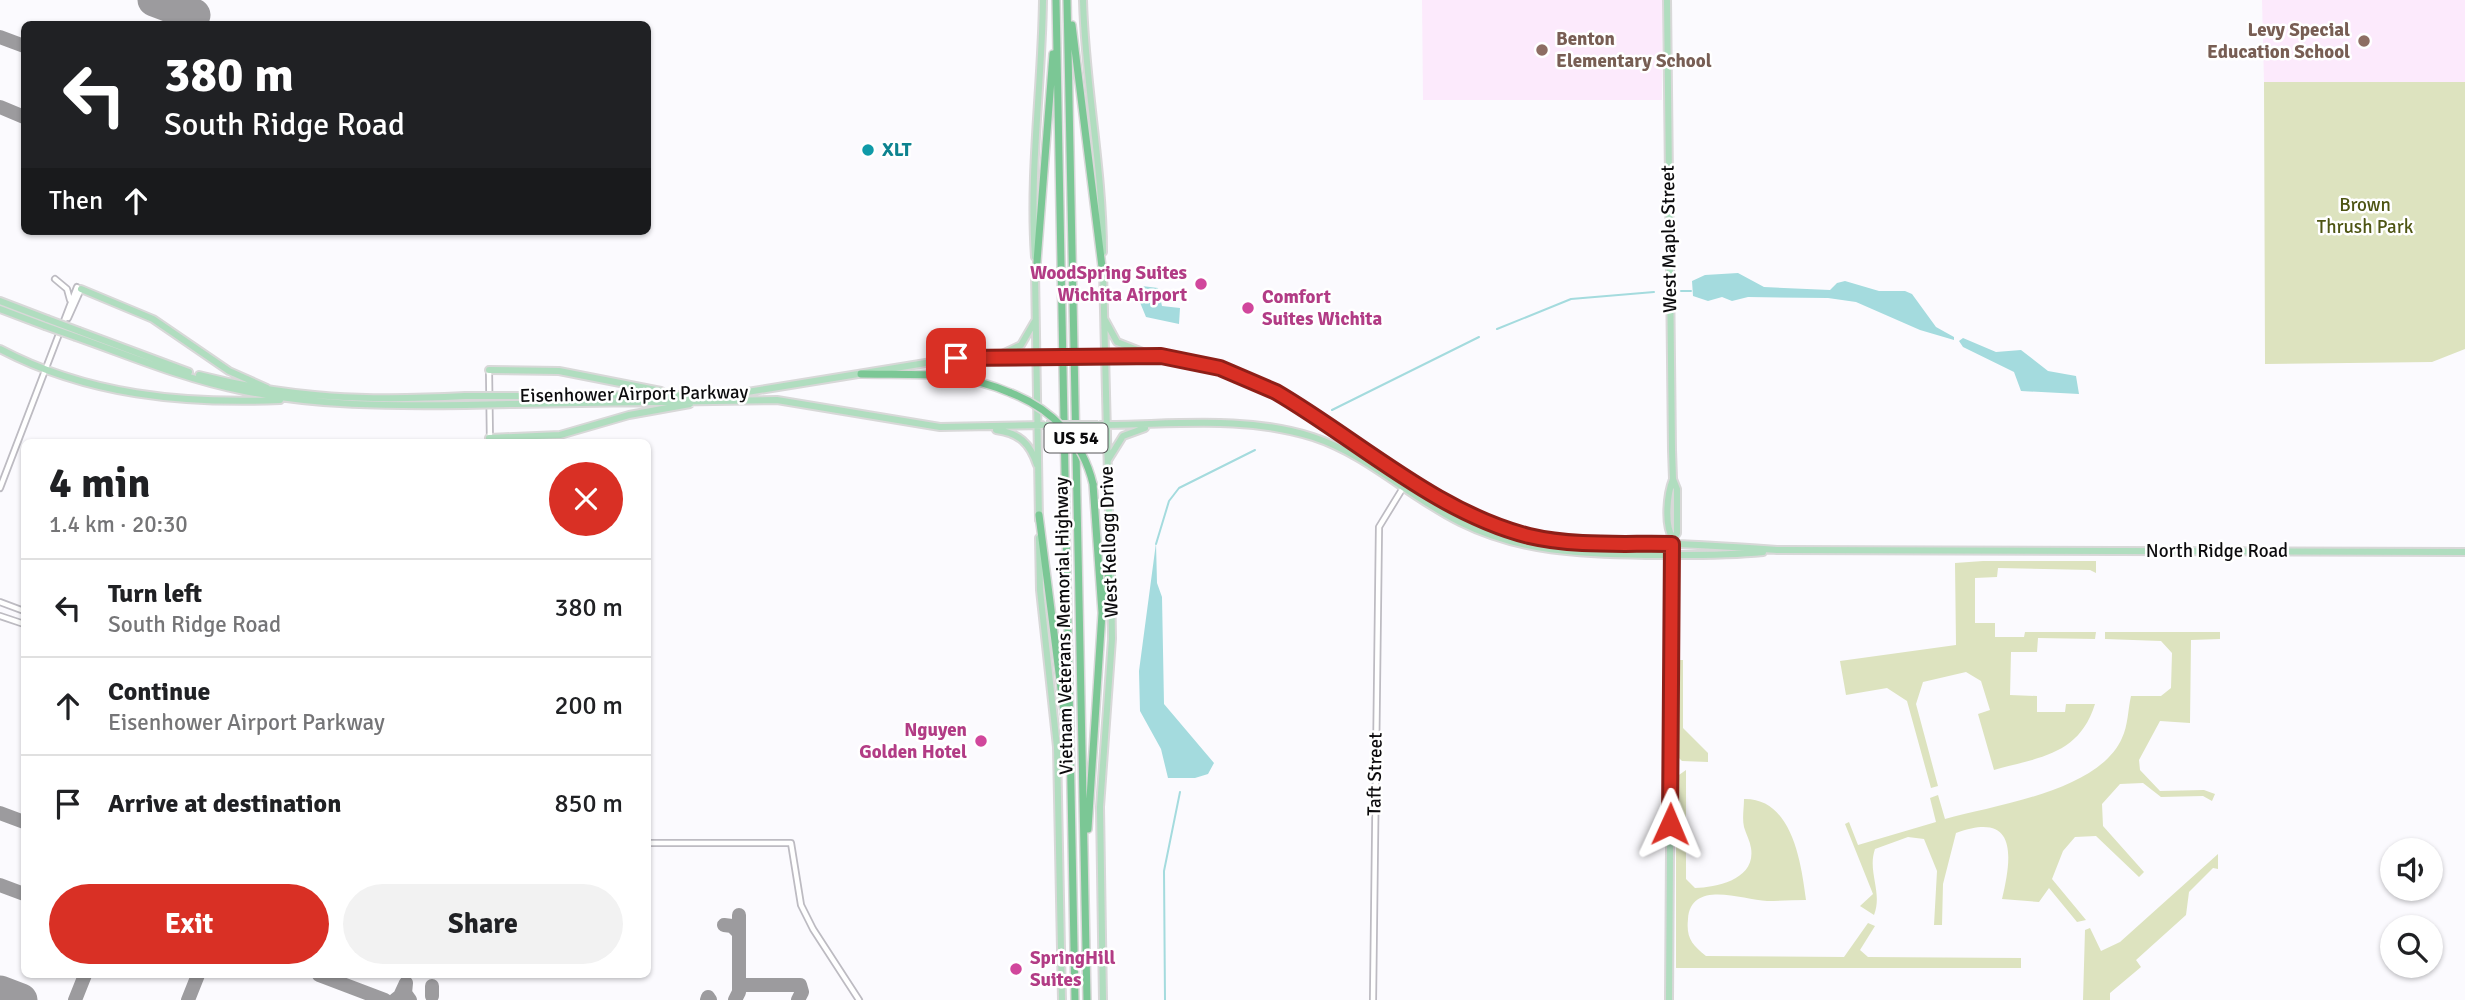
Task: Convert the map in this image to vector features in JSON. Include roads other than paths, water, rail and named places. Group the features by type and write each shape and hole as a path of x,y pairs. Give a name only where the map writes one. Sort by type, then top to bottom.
{"highway":[{"name":"Vietnam Veterans Memorial Highway","path":"1056,0 1075,1000"},
{"path":"1069,0 1102,275"},
{"name":"Vietnam Veterans Memorial Highway","path":"1069,0 1087,1000"},
{"path":"1035,275 1057,22"},
{"path":"861,374 927,372 960,376 1011,393 1047,413 1066,430 1086,463 1093,484 1102,613 1101,650"},
{"path":"1039,514 1071,760"},
{"path":"1085,875 1110,552"}],"main road":[{"path":"1043,0 1042,75 1032,183 1041,358 1040,590 1057,747 1062,1000"},
{"name":"West Kellogg Drive","path":"1083,0 1087,70 1103,193 1103,316 1100,357 1112,639 1100,807 1103,1000"},
{"name":"West Maple Street","path":"1667,0 1673,479 1668,489 1669,533 1673,541 1669,1000"},
{"path":"79,288 153,319 229,371 275,392"},
{"name":"Eisenhower Airport Parkway","path":"0,301 46,322 203,381 298,400 379,406 777,400 932,426 1249,424 1291,431 1338,447 1462,524 1528,546 1580,554 1722,556 1776,550"},
{"name":"Eisenhower Airport Parkway","path":"0,309 46,322"},
{"path":"986,358 1021,345 1031,332 1037,316"},
{"path":"1103,316 1109,331 1123,346 1161,356"},
{"name":"Eisenhower Airport Parkway","path":"78,334 198,375 275,392 353,400 729,395 938,360 1161,356 1220,368 1258,383 1303,408 1461,511 1530,536 1564,541 1673,541 1776,550"},
{"path":"0,349 46,369 114,391 149,397 245,402 298,400"},
{"path":"489,370 559,371 677,394"},
{"path":"513,439 560,435 629,415 705,402"},
{"path":"1106,468 1111,450 1122,436 1140,428 1173,424"},
{"path":"969,427 1017,436 1032,449 1039,469"},
{"name":"North Ridge Road","path":"1776,550 2465,552"}],"street":[{"path":"55,279 68,292 69,308"},
{"path":"65,321 79,288"},
{"path":"0,488 79,288"},
{"path":"489,370 489,439"},
{"name":"Taft Street","path":"1373,1000 1378,548 1380,523 1409,478"},
{"path":"0,602 21,610"},
{"path":"0,616 21,623"},
{"path":"651,843 791,843 801,905 813,929 859,1000"}],"water":[{"path":"1738,273 1764,287 1830,290 1837,283 1845,281 1879,291 1905,291 1912,294 1936,327 1954,337 1954,340 1920,330 1856,302 1828,298 1748,297 1732,301 1722,297 1708,301 1693,296 1692,281 1705,275"},
{"path":"1142,286 1158,288 1162,306 1180,308 1179,324 1146,317 1139,300"},
{"path":"1963,338 1996,352 2021,350 2048,371 2076,376 2079,394 2021,391 2014,372 1963,347 1959,341"},
{"path":"1156,543 1157,583 1162,597 1164,704 1214,763 1208,774 1195,778 1168,778 1161,749 1140,711 1139,671"}],"waterway":[{"path":"1681,291 1691,291"},
{"path":"1497,329 1571,299 1654,292"},
{"path":"1332,410 1479,337"},
{"path":"1156,544 1169,501 1179,488 1255,450"},
{"path":"1165,1000 1164,871 1180,792"}],"place":[{"name":"Levy Special Education School","path":"2364,41"},
{"name":"Benton Elementary School","path":"1542,50"},
{"name":"XLT","path":"868,150"},
{"name":"WoodSpring Suites Wichita Airport","path":"1201,284"},
{"name":"Comfort Suites Wichita","path":"1248,308"},
{"name":"Nguyen Golden Hotel","path":"981,741"},
{"name":"SpringHill Suites","path":"1016,969"}],"park label":[{"name":"Brown Thrush Park","path":"2365,216"}]}
